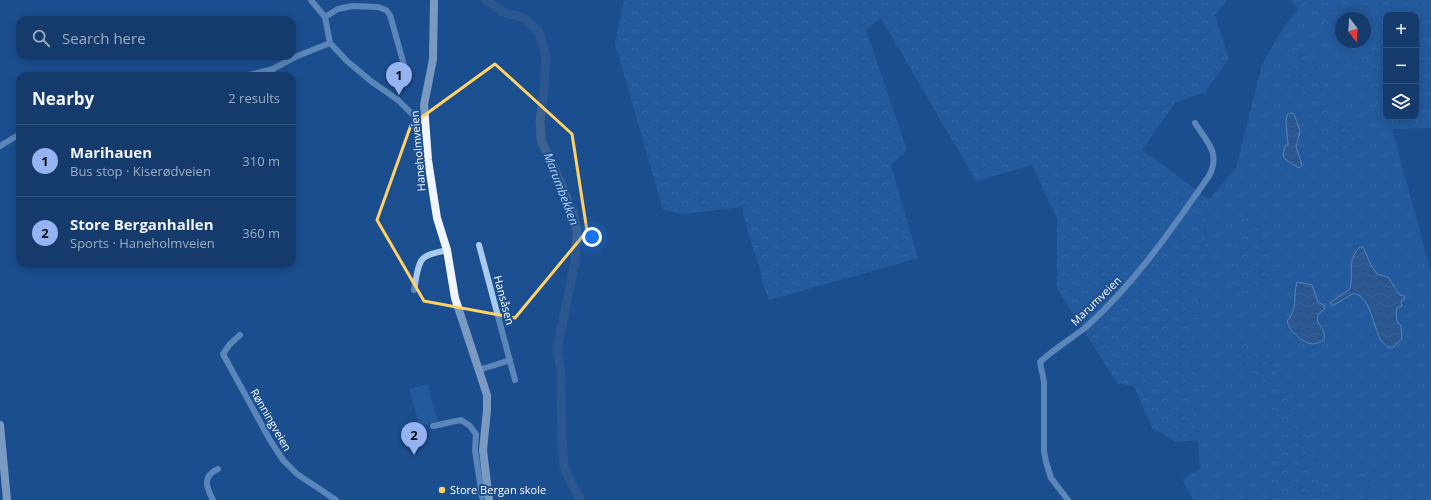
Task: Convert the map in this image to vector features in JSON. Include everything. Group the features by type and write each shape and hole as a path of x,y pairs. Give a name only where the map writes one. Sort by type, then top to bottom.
{"main road":[{"name":"Haneholmveien","path":"434,0 433,59 425,98 427,154 437,218 447,250 456,304 485,387 487,400 479,439 483,460 484,494"},
{"path":"0,425 2,465 7,500"}],"street":[{"path":"311,0 325,17 325,24 330,43 346,61 372,82 398,100 419,121 425,123"},
{"path":"325,17 338,9 352,6 378,7 386,10 390,15 404,65"},
{"path":"296,57 330,43"},
{"path":"261,72 273,69 290,60"},
{"name":"Marumveien","path":"1068,500 1050,478 1046,462 1044,451 1044,382 1040,362 1085,327 1120,293 1142,268 1209,176 1214,164 1213,152 1195,123"},
{"path":"0,146 16,136"},
{"name":"Hansåsen","path":"478,245 515,380"},
{"path":"414,290 421,260 425,257 447,250"},
{"name":"Rønningveien","path":"240,335 230,344 223,354 270,440 283,460 297,474 336,500"},
{"path":"479,370 510,360"},
{"path":"433,426 461,420 474,430 479,439"},
{"path":"213,500 209,493 207,479 210,472 218,469"}],"highlighted area":[{"path":"495,64 572,134 587,231 515,318 424,301 377,220 411,125"}],"green space":[{"path":"624,0 1227,0 1215,15 1229,59 1205,92 1175,103 1142,150 1209,199 1204,247 1211,271 1203,280 1199,290 1200,308 1195,348 1191,364 1201,391 1201,398 1193,401 1193,416 1198,440 1176,442 1152,428 1134,386 1117,383 1057,288 1057,218 1032,165 976,181 881,18 866,30 907,150 891,165 918,258 769,300 748,233 742,207 684,214 663,210 615,43"},
{"path":"1290,0 1431,0 1431,128 1392,129 1386,120 1419,120 1419,12 1383,12 1383,115 1354,68 1335,48 1371,48 1371,12 1335,12 1335,48"},
{"path":"1299,9 1354,68 1383,115 1383,120 1386,120 1392,129 1431,272 1431,500 1194,500 1182,480 1200,468 1198,440 1193,416 1193,401 1201,398 1201,391 1191,364 1195,348 1200,308 1199,290 1203,280 1211,271 1204,247 1209,199 1236,168 1262,64 1285,25"},
{"path":"1292,42 1307,54 1323,86 1333,112 1340,120 1351,125 1356,144 1352,151 1338,163 1331,161 1324,149 1319,128 1310,114 1292,94 1290,55 1287,48"},
{"path":"1242,215 1256,224 1264,236 1273,268 1269,281 1262,285 1257,295 1250,301 1242,298 1227,280"},
{"path":"1258,341 1288,392 1309,432 1309,444 1313,460 1329,500 1272,500 1267,460 1280,461 1281,442 1279,429 1276,417 1270,405 1236,347"},
{"path":"427,384 438,421 420,426 409,389"},
{"path":"1366,459 1372,462 1377,484 1384,495 1383,500 1370,500"}],"water":[{"path":"1290,113 1294,114 1300,131 1296,147 1302,165 1299,168 1285,159 1283,155 1285,146 1288,145 1286,121 1287,115"},
{"path":"1360,247 1363,247 1377,274 1388,277 1399,294 1404,296 1405,299 1401,301 1402,306 1397,308 1396,314 1396,318 1401,326 1402,339 1393,347 1389,348 1380,339 1370,311 1363,298 1352,294 1332,306 1330,303 1350,289 1353,257"},
{"path":"1297,282 1312,285 1318,302 1325,306 1325,309 1317,317 1324,335 1324,340 1318,343 1312,344 1304,341 1296,336 1288,325 1287,321 1294,308"}],"waterway":[{"name":"Marumbekken","path":"486,0 503,12 524,18 539,32 546,56 544,92 540,121 541,140 573,213 577,232 575,262 557,349 561,373 564,466 572,485 581,500"}],"place":[{"name":"Marihauen","path":"399,95"},
{"name":"Store Berganhallen","path":"414,455"},
{"name":"Store Bergan skole","path":"442,490"}]}
